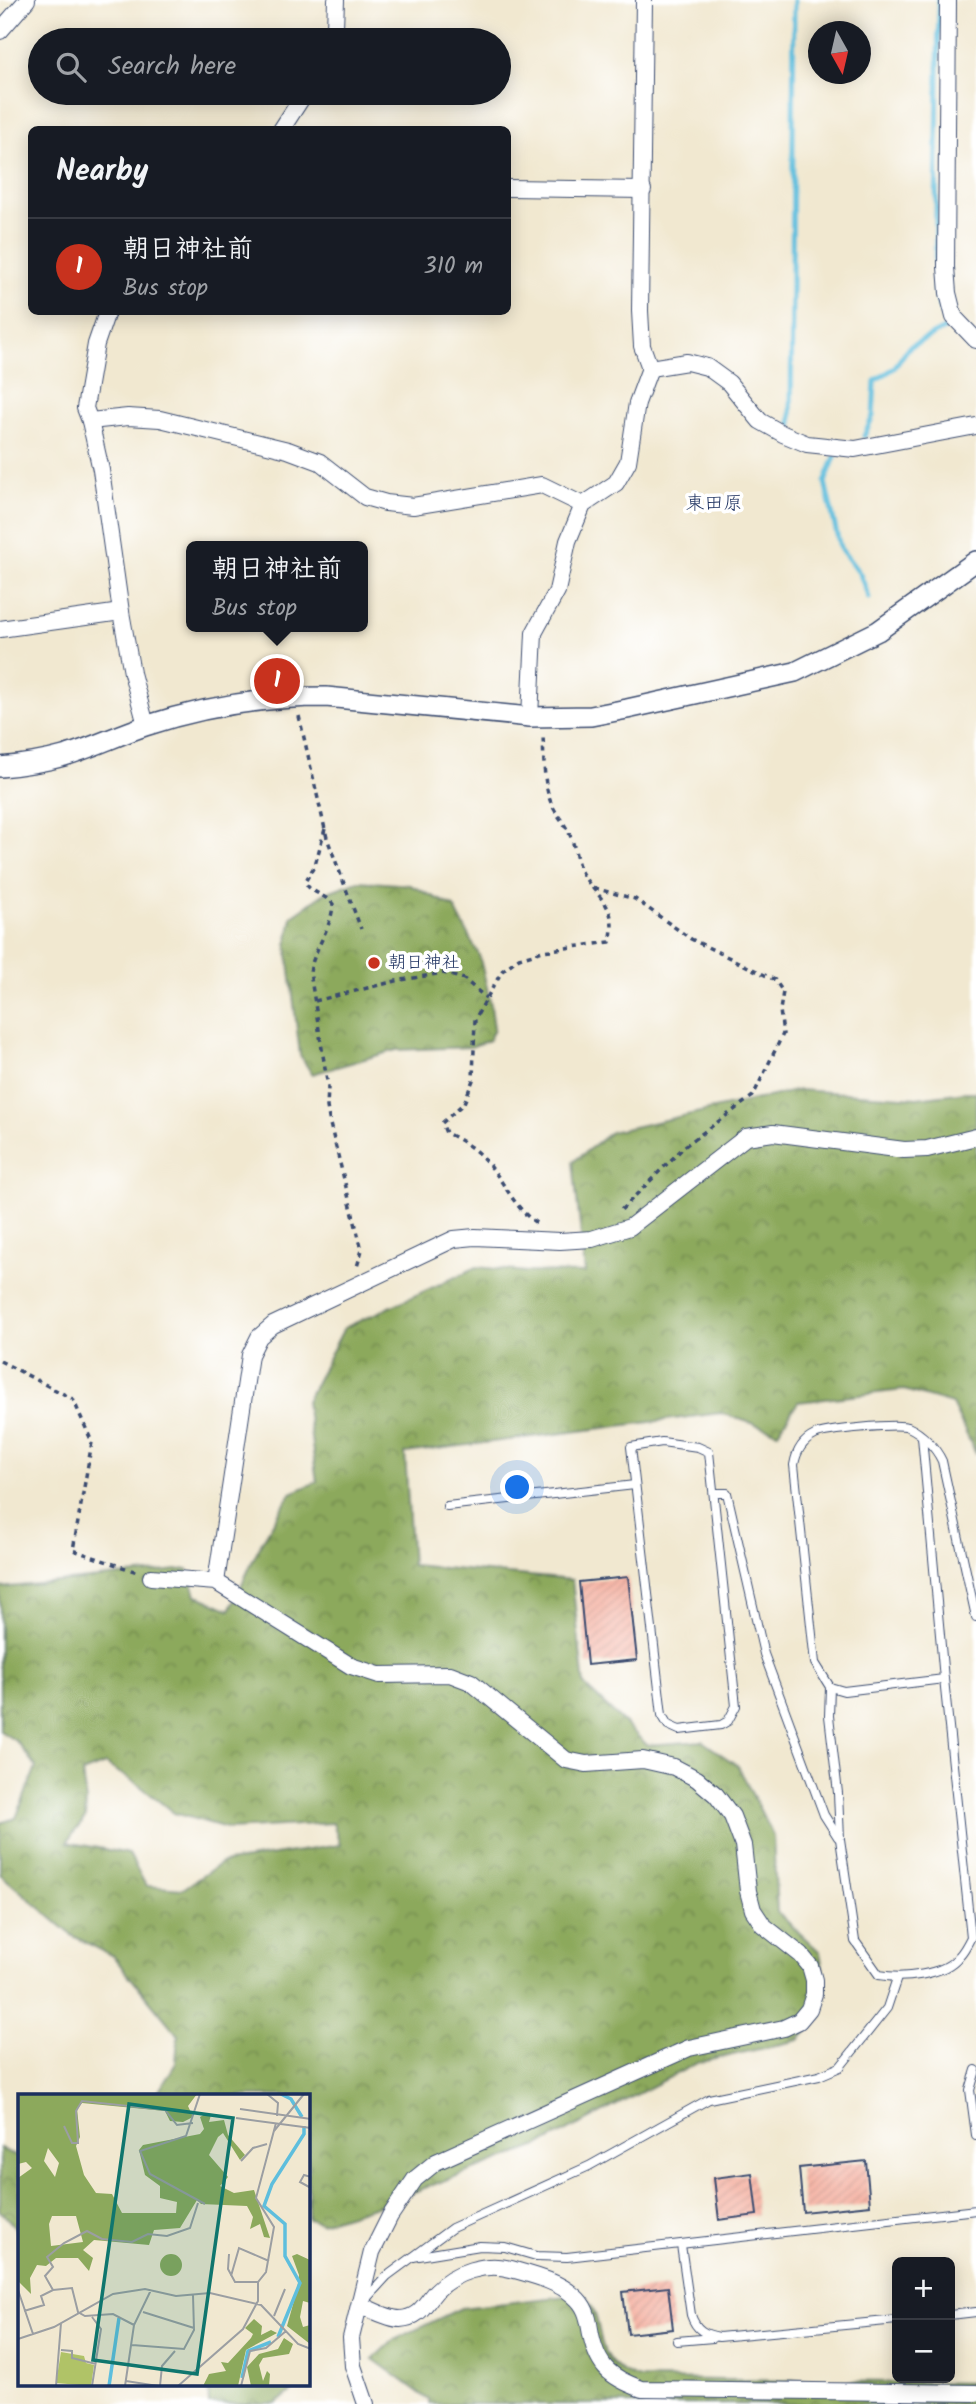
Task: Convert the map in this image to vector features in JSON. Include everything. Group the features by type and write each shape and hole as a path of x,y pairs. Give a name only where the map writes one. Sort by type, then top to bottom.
{"street":[{"path":"0,31 27,0"},
{"path":"334,28 336,0"},
{"path":"536,717 534,633 557,591 568,541 583,505 616,483 628,462 637,403 650,368 642,346 639,311 644,0"},
{"path":"948,0 947,280 954,317 976,340"},
{"path":"284,126 297,105"},
{"path":"511,188 642,190"},
{"path":"106,315 96,344 85,408 101,470 121,612 132,673 146,725"},
{"path":"650,368 687,362 707,367 729,383 760,421 807,443 855,449 976,426"},
{"path":"90,421 128,417 160,419 288,450 320,463 365,497 386,503 413,506 542,485 583,505"},
{"path":"0,767 33,764 146,725 206,710 294,697 326,697 536,717 591,716 795,672 878,631 976,561"},
{"path":"0,629 121,612"},
{"path":"216,1582 250,1355 259,1337 273,1325 454,1240 475,1237 560,1241 592,1239 630,1227 746,1137 773,1133 904,1150 927,1149 976,1137"},
{"path":"151,1577 216,1582 351,1666 379,1675 450,1674 471,1682 566,1760 586,1764 643,1760 674,1767 697,1779 716,1795 732,1816 743,1845 753,1910 763,1925 801,1955 810,1966 814,1980 814,1994 809,2009 799,2021 784,2028 689,2048 436,2162 415,2179 390,2216 372,2252 351,2338 353,2366 366,2404"},
{"path":"360,2305 399,2319 417,2315 435,2292 459,2275 492,2267 507,2268 562,2287 576,2297 587,2315 601,2365 611,2375 642,2389 976,2393"}],"lane":[{"path":"922,1437 971,1937 959,1958 944,1969 897,1978 879,1975 855,1941 840,1839 838,1793 829,1716 830,1687 815,1663 794,1465 797,1452 816,1434 827,1432 907,1426 922,1437 936,1450 942,1461 976,1617"},
{"path":"662,1442 698,1447 709,1452 713,1493 736,1706 728,1721 721,1725 679,1730 668,1725 662,1715 631,1447 662,1442"},
{"path":"447,1506 635,1485"},
{"path":"713,1493 727,1493 764,1654 824,1815 840,1839"},
{"path":"830,1687 845,1691 944,1679"},
{"path":"360,2305 387,2276 452,2228 589,2166 709,2099 819,2076 840,2067 887,2008 897,1978"},
{"path":"976,2070 970,2090 976,2135"},
{"path":"411,2258 480,2246 505,2247 536,2256 567,2257 976,2210"},
{"path":"681,2245 694,2326 704,2334 719,2337"},
{"path":"955,2314 976,2312"},
{"path":"677,2341 892,2320"}],"path":[{"path":"294,697 325,829 361,929"},
{"path":"536,717 550,802 578,853 581,872 610,910 613,929 610,942 543,951 519,958 502,971 475,1019 473,1080 469,1092 464,1104 442,1123 446,1133 484,1158 522,1214 560,1241"},
{"path":"325,829 315,865 305,882 308,888 328,897 333,904 332,918 313,957 310,972 328,1087 330,1124 362,1250 358,1266 344,1278 345,1291"},
{"path":"593,888 635,899 691,939 775,980 783,992 780,1010 783,1034 753,1096 685,1146 615,1216"},
{"path":"315,1001 396,981 443,973 464,979 486,998"},
{"path":"0,1361 73,1399 92,1442 73,1550 151,1577"}],"green space":[{"path":"358,881 410,885 454,907 479,955 494,1028 489,1040 471,1047 396,1050 312,1074 300,1055 287,945 292,916 325,893"},
{"path":"799,1090 917,1098 976,1092 976,1454 952,1404 904,1390 798,1402 778,1432 721,1413 405,1453 412,1565 572,1580 584,1685 647,1745 702,1741 738,1766 773,1836 777,1912 820,1952 826,1989 816,2022 799,2040 697,2063 538,2146 373,2207 321,2223 310,2220 310,2094 157,2094 176,2063 178,2035 113,1956 73,1936 0,1874 0,1823 16,1818 36,1767 17,1742 0,1731 0,1588 188,1569 196,1595 230,1610 260,1545 291,1493 317,1482 306,1401 344,1328 477,1267 527,1272 585,1273 573,1162 611,1132","holes":["105,1764 139,1785 174,1813 230,1829 333,1823 340,1845 221,1863 183,1889 146,1886 129,1854 67,1842 85,1818 82,1773"]},
{"path":"0,2148 18,2157 18,2231 0,2210"},
{"path":"583,2294 596,2319 605,2352 623,2371 640,2379 976,2383 976,2404 429,2404 429,2400 373,2359 392,2341 461,2308"},
{"path":"208,2386 298,2386 276,2404 209,2404"}],"building":[{"path":"628,1577 637,1660 587,1665 579,1582"},
{"path":"866,2161 870,2205 803,2212 799,2168"},
{"path":"752,2173 757,2215 719,2220 714,2178"},
{"path":"668,2287 673,2329 628,2334 623,2292"}],"waterway":[{"path":"791,428 794,0"},
{"path":"864,436 873,416 875,381 894,368 909,347 948,327 935,288 939,0"},
{"path":"835,457 825,482 840,548 860,574 869,598"}],"place":[{"name":"朝日神社前","path":"277,681"},
{"name":"朝日神社","path":"374,963"}],"district":[{"name":"東田原","path":"714,504"}]}
